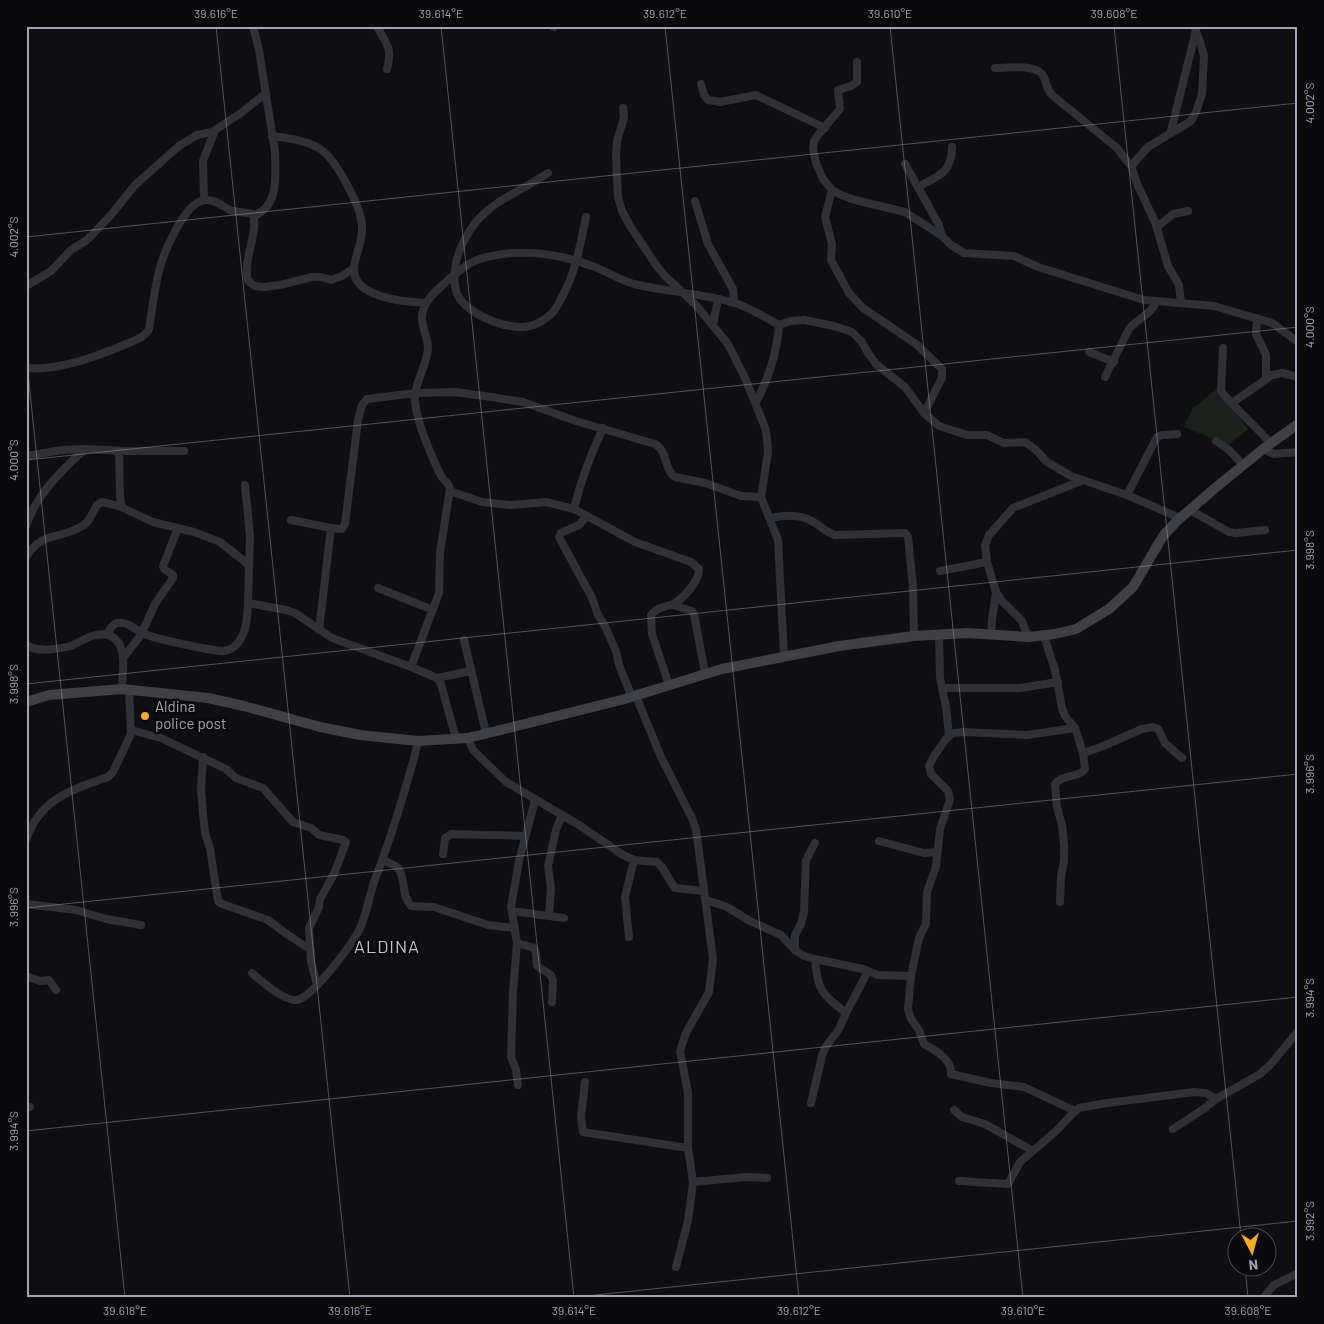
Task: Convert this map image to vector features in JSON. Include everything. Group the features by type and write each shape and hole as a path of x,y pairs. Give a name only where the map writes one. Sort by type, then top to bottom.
{"street":[{"path":"253,26 259,50 275,152 274,193 265,209 254,216"},
{"path":"377,26 387,43 390,53 387,68"},
{"path":"1171,131 1195,28"},
{"path":"1131,166 1148,147 1171,131 1191,121 1196,112 1202,94 1204,56 1195,28"},
{"path":"857,62 857,82 838,90 840,109 814,141 813,149 816,163 823,179 832,190 848,198 905,212 942,236 951,246 964,253 1014,256 1038,267 1132,297 1156,302 1214,306 1272,323 1298,342"},
{"path":"995,68 1019,68 1039,72 1043,75 1048,90 1052,95 1117,148 1131,166 1157,227 1168,266 1179,285 1181,303"},
{"path":"700,84 708,100 720,102 756,95 825,128"},
{"path":"28,286 51,271 71,250 87,240 106,221 135,185 178,146 197,135 207,134 215,130 266,93"},
{"path":"623,108 624,118 617,141 616,156 618,197 622,211 656,265 684,293 728,344 756,402 767,435 768,452 761,498 771,518 778,540 784,656"},
{"path":"204,200 203,161 215,130"},
{"path":"272,136 290,138 321,149 346,183 360,212 362,227 361,243 354,268 360,284 375,294 405,302 426,303"},
{"path":"918,187 945,171 951,159 952,147"},
{"path":"905,164 939,225 942,236"},
{"path":"548,173 486,212 464,240 455,263 454,287 463,303 475,312 499,324 522,327 544,321 554,312 576,268 586,217"},
{"path":"832,190 825,217 832,244 831,260 849,293 863,308 916,344 942,369 942,378 924,413"},
{"path":"26,368 48,367 89,359 105,354 145,335 149,329 158,274 177,226 188,209 198,202 204,200 214,201 233,211 250,213 254,216"},
{"path":"695,201 708,244 732,289 734,303"},
{"path":"1157,227 1173,214 1188,211"},
{"path":"254,216 247,272 248,281 255,286 272,287 312,277 334,280 354,268"},
{"path":"411,667 439,593 440,552 450,492 448,483 440,474 419,420 415,402 428,347 422,322 423,309 426,303 464,267 477,260 507,254 548,255 577,261 634,284 734,303 779,325 791,321 812,321 852,332 862,342 876,364 905,387 924,413 939,426 966,435 987,435 1004,443 1025,442 1047,462 1081,481 1127,495 1180,518"},
{"path":"713,325 718,299"},
{"path":"1105,378 1129,329 1134,322 1153,310 1156,302"},
{"path":"1257,318 1256,334 1263,345 1266,355 1266,378"},
{"path":"756,402 770,370 776,350 779,325"},
{"path":"1223,348 1221,392 1255,425 1274,454 1298,452"},
{"path":"1089,352 1114,362"},
{"path":"1232,403 1266,378 1276,374 1298,377"},
{"path":"291,520 342,529 345,524 358,420 362,404 367,399 416,393 456,392 522,402 576,421 642,439 658,446 664,451 671,474 675,477 705,483 741,496 761,498"},
{"path":"26,702 49,695 126,689 208,698 342,732 418,741 456,739 468,738 634,697 705,673 839,646 914,636 967,633 1028,637 1044,636 1076,629 1101,615 1115,604 1136,583 1163,536 1180,518 1267,446 1298,424"},
{"path":"574,509 588,459 604,428"},
{"path":"1127,495 1156,437 1177,434"},
{"path":"1216,441 1229,450 1243,466"},
{"path":"26,526 48,486 85,449"},
{"path":"26,456 62,450 85,449 184,451"},
{"path":"120,451 122,507"},
{"path":"1028,637 1022,620 1006,605 996,592 984,548 987,538 1010,510 1081,481"},
{"path":"107,634 114,624 120,623 133,627 142,633 176,643 224,651 236,645 244,632 248,603 250,535 245,485"},
{"path":"450,492 482,502 511,505 546,502 574,509 635,542 683,558 696,566 700,572 697,580 684,596 673,604 655,611 650,618 652,634 670,685"},
{"path":"26,557 33,547 44,539 84,525 100,503 122,507 154,522 220,542 249,565"},
{"path":"1190,510 1236,534 1265,530"},
{"path":"587,516 579,525 561,533 560,537 592,598 598,615 606,626 634,697 661,757 692,818 698,844 713,954 709,992 683,1039 680,1051 688,1093 688,1148 693,1182 688,1221 676,1267"},
{"path":"771,518 786,516 805,518 814,522 828,533 835,535 906,533 913,587 914,636"},
{"path":"123,658 142,633 155,604 173,578 173,575 163,567 178,528"},
{"path":"319,630 331,528"},
{"path":"940,571 987,562"},
{"path":"378,588 432,610"},
{"path":"991,634 996,592"},
{"path":"248,603 286,610 304,618 319,630 344,643 437,678 471,672"},
{"path":"673,604 692,611 694,614 705,673"},
{"path":"26,645 36,650 69,646 91,636 107,634 117,640 123,658 131,730 128,743 110,775 68,792 48,805 35,819 26,840"},
{"path":"939,635 940,678 949,736"},
{"path":"1044,636 1058,682 1063,712 1074,728 1083,753 1085,769 1084,772 1058,780 1055,784 1064,845 1060,902"},
{"path":"464,640 486,733"},
{"path":"437,678 441,684 456,739"},
{"path":"942,688 1020,688 1058,682"},
{"path":"1083,753 1142,729 1153,727 1158,729 1165,743 1182,758"},
{"path":"1074,728 1027,735 958,732 949,736 934,756 929,769 932,776 944,787 950,796 940,830 936,866 927,895 928,910 926,924 919,938 910,976 907,1005 911,1019 920,1030 924,1044 935,1050 948,1062 952,1071 951,1074 991,1083 1024,1087 1075,1111"},
{"path":"131,730 161,738 226,769 236,778 263,788 293,822 310,828 319,834 346,842 334,874 320,899 319,909 309,926 311,961 317,985"},
{"path":"468,738 474,750 500,777 535,800 562,814 622,856 634,860 657,862 675,888 704,891"},
{"path":"252,973 262,982 292,1000 302,998 317,985 348,948 363,921 416,756 418,741"},
{"path":"203,758 202,813 205,833 210,848 218,901 268,920 310,950"},
{"path":"518,1086 516,1070 511,1057 517,943 512,911 516,875 535,800"},
{"path":"549,916 551,890 548,866 556,830 562,814"},
{"path":"443,854 445,838 452,834 525,836"},
{"path":"879,841 928,854 937,852"},
{"path":"796,950 795,935 801,924 804,912 806,860 815,842"},
{"path":"383,860 395,866 399,871 407,900 411,906 434,907 488,925 515,928"},
{"path":"629,937 625,897 634,860"},
{"path":"706,900 727,906 750,921 783,937 796,950 815,959 846,965 878,975 910,976"},
{"path":"26,904 76,910 106,919 141,925"},
{"path":"512,911 564,918"},
{"path":"783,937 795,935"},
{"path":"517,943 534,948 537,966 551,975 553,981 552,1002"},
{"path":"815,959 820,990 829,1000 846,1013"},
{"path":"811,1103 822,1056 827,1045 839,1030 868,971"},
{"path":"26,976 40,981 49,980 56,990"},
{"path":"1173,1128 1216,1099 1260,1074 1271,1064 1298,1031"},
{"path":"585,1082 581,1117 583,1132 688,1148"},
{"path":"959,1181 1008,1184 1020,1162 1079,1108 1194,1092 1206,1093 1216,1099"},
{"path":"954,1110 962,1117 985,1124 1033,1151"},
{"path":"693,1182 746,1177 767,1178"},
{"path":"1263,1298 1274,1284 1298,1274"}],"shaded area":[{"path":"1217,389 1248,429 1228,445 1184,427 1192,409"}],"place":[{"name":"Aldina police post","path":"145,716"}],"district":[{"name":"ALDINA","path":"387,947"}]}
